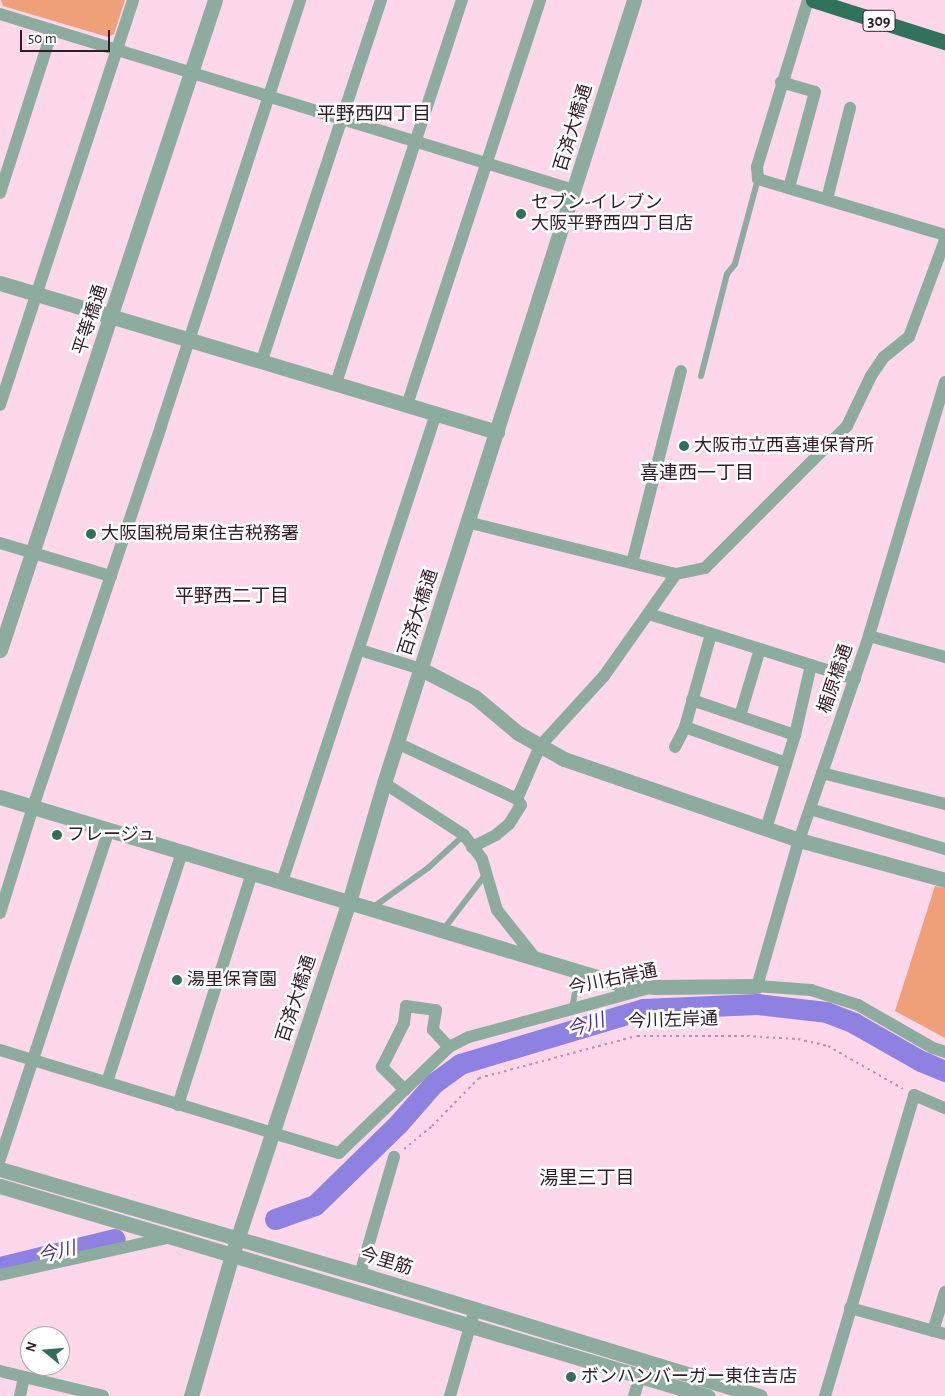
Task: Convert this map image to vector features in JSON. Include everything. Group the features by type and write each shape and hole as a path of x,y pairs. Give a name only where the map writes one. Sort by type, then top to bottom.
{"highway":[{"name":"309","path":"813,0 945,42"}],"street":[{"path":"0,405 133,0"},
{"name":"平等橋通","path":"0,650 112,318 215,0"},
{"path":"0,912 300,0"},
{"path":"262,360 381,0"},
{"path":"336,383 462,0"},
{"path":"407,405 540,0"},
{"name":"百済大橋通","path":"232,1255 348,902 384,783 634,0"},
{"path":"808,0 781,82 757,167 758,179 945,235"},
{"path":"0,14 574,190"},
{"path":"0,193 52,30"},
{"path":"781,82 816,92 789,188"},
{"path":"827,199 850,108"},
{"path":"467,522 676,574 705,568 847,426 871,376 884,357 908,337 945,240"},
{"path":"0,283 497,432"},
{"path":"632,563 681,371"},
{"name":"楯原橋通","path":"757,986 799,840 870,636 945,382"},
{"path":"282,882 360,650 436,414"},
{"path":"0,543 32,554 112,576"},
{"path":"517,799 540,746 604,676 676,574"},
{"path":"649,614 855,679"},
{"path":"675,747 685,727 711,634"},
{"path":"870,636 945,657"},
{"path":"740,716 760,649"},
{"path":"360,650 421,669 475,697 518,733 564,760 799,840 945,880"},
{"path":"766,829 794,735 811,665"},
{"path":"692,700 794,735"},
{"path":"685,727 786,763"},
{"path":"397,743 517,799 521,805 509,824 496,835 472,846"},
{"path":"822,773 945,804"},
{"path":"384,783 464,835 482,859 497,910 535,958"},
{"path":"0,797 579,972 617,983 655,987"},
{"path":"810,809 945,849"},
{"path":"0,1159 109,830"},
{"path":"106,1082 182,852"},
{"path":"178,1105 252,873"},
{"name":"今川右岸通","path":"272,1132 339,1153 449,1047 469,1037 655,987 757,986 811,990 858,1006 945,1052"},
{"path":"405,1090 382,1067 404,1023 406,1006 436,1010 433,1030 449,1047"},
{"path":"0,1050 272,1132"},
{"path":"825,1396 914,1095 945,1108"},
{"path":"360,1274 394,1157"},
{"name":"今里筋","path":"0,1169 360,1274 760,1396"},
{"name":"今里筋","path":"0,1186 707,1396"},
{"path":"0,1275 171,1237"},
{"path":"191,1396 232,1255"},
{"path":"850,1308 939,1333 945,1292"},
{"path":"450,1396 475,1309"},
{"path":"0,1371 103,1396"},
{"path":"634,1396 640,1376"},
{"path":"20,1396 24,1377"}],"lane":[{"path":"701,376 727,274 735,264 758,179"},
{"path":"371,908 428,868 464,835"},
{"path":"443,930 486,874"},
{"path":"572,1008 579,972"}],"path":[{"name":"今川左岸通","path":"394,1157 432,1126 479,1078 637,1036 747,1036 798,1039 828,1046 914,1095"}],"shaded area":[{"path":"1,0 125,0 114,34 108,37 3,6"},
{"path":"935,886 945,888 945,1038 895,1011"}],"waterway":[{"name":"今川","path":"275,1219 315,1205 398,1124 434,1083 460,1064 643,1009 757,1004 826,1012 854,1023 921,1061 945,1071"},
{"name":"今川","path":"0,1267 115,1239"}],"place":[{"name":"セブン-イレブン 大阪平野西四丁目店","path":"521,214"},
{"name":"大阪市立西喜連保育所","path":"684,446"},
{"name":"大阪国税局東住吉税務署","path":"91,534"},
{"name":"フレージュ","path":"57,835"},
{"name":"湯里保育園","path":"177,980"},
{"name":"ボンハンバーガー東住吉店","path":"571,1377"}],"district":[{"name":"平野西四丁目","path":"374,115"},
{"name":"喜連西一丁目","path":"697,474"},
{"name":"平野西二丁目","path":"232,597"},
{"name":"湯里三丁目","path":"587,1179"}]}
